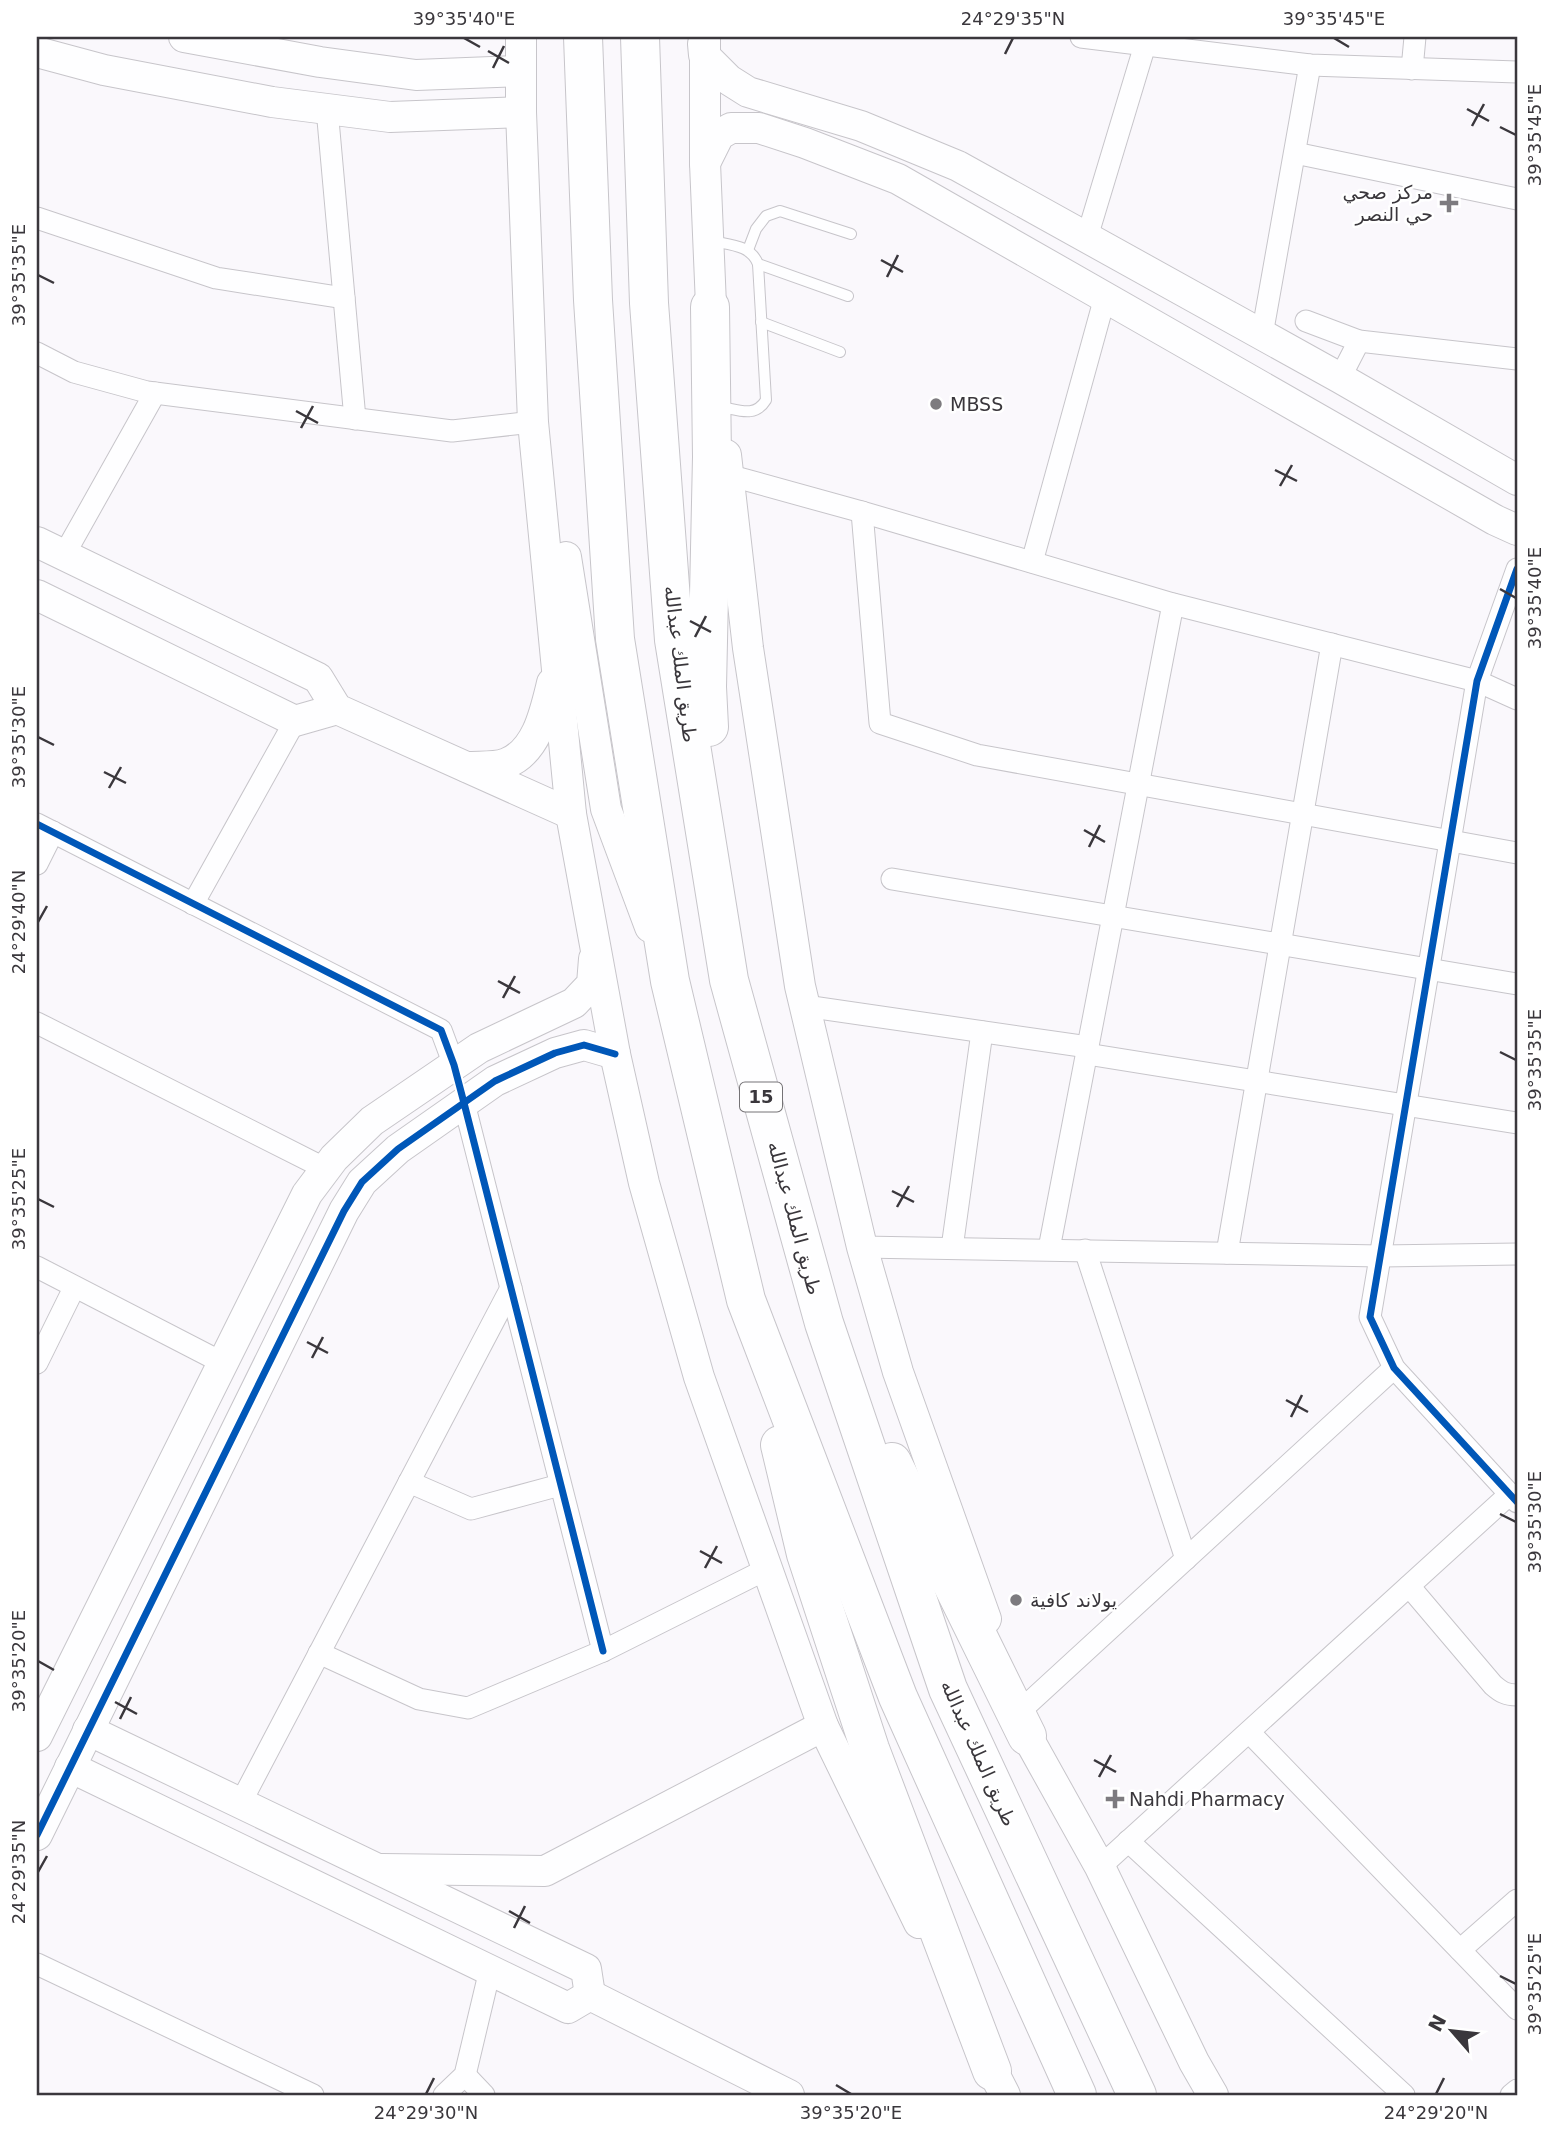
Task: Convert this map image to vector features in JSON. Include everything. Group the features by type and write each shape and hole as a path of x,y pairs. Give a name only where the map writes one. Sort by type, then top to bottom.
{"highway":[{"path":"583,37 593,300 615,639 670,982 806,1555 870,1749 999,2083"},
{"name":"طريق الملك عبدالله","path":"640,37 649,303 674,640 729,980 824,1323 948,1689 1137,2095"},
{"path":"710,307 712,457 707,687 729,980"},
{"path":"746,1300 898,1697 1077,2095"},
{"path":"824,1323 1023,1724"}],"main road":[{"path":"184,37 320,62 416,75 520,72"},
{"path":"521,37 521,112 533,422 571,814 615,1054 645,1183 699,1377 823,1726 999,2083"},
{"path":"704,43 729,80 748,92 870,130 958,166 1340,378 1517,480"},
{"path":"704,43 710,307 748,648 800,986 862,1247 898,1372 1023,1724 1100,1867 1194,2062 1213,2095"},
{"path":"37,52 104,70 272,102 390,117 521,112"},
{"path":"705,163 719,135 731,128 759,128 898,179 1495,520 1517,530"},
{"path":"856,164 870,130"},
{"path":"533,422 556,487 606,809 670,982"},
{"path":"37,542 318,678 337,709 571,814"},
{"path":"37,595 295,721 337,709"},
{"path":"466,767 505,764 525,752 544,718 557,666"},
{"path":"41,1717 307,1194 334,1158 372,1121 479,1048 574,1003 593,984 594,947"},
{"path":"37,1835 344,1211 362,1182 398,1149 495,1082 555,1053 584,1045 615,1054"},
{"path":"454,1065 464,1103"},
{"path":"374,1869 545,1871 823,1726"},
{"path":"88,1730 586,1969 590,1995"},
{"path":"70,1767 568,2008 590,1995"},
{"path":"590,1995 789,2095"}],"street":[{"path":"1081,37 1310,65 1517,72"},
{"path":"1412,69 1415,37"},
{"path":"1087,237 1145,45"},
{"path":"1262,335 1310,65"},
{"path":"327,109 355,419"},
{"path":"1295,153 1517,199"},
{"path":"37,218 216,278 344,298"},
{"path":"1032,562 1105,297"},
{"path":"1306,321 1359,341 1517,359"},
{"path":"1340,378 1359,341"},
{"path":"37,354 74,372 155,393 452,431 533,422"},
{"path":"64,555 155,393"},
{"path":"728,475 1173,604 1477,681 1517,699"},
{"path":"862,512 880,723 977,755 1517,852"},
{"path":"1100,1867 1409,1586 1514,1499 1394,1368 1370,1317 1477,681 1517,569"},
{"path":"1049,1250 1173,604"},
{"path":"1227,1253 1332,644"},
{"path":"192,904 295,721"},
{"path":"37,864 45,828 442,1030 454,1065"},
{"path":"892,879 1517,984"},
{"path":"805,1006 982,1032 1257,1081 1517,1123"},
{"path":"37,1023 326,1169"},
{"path":"952,1248 982,1032"},
{"path":"464,1103 603,1651"},
{"path":"862,1247 1381,1256 1516,1249"},
{"path":"1085,1250 1186,1559"},
{"path":"37,1267 223,1363"},
{"path":"37,1363 74,1287"},
{"path":"240,1804 511,1288"},
{"path":"1023,1724 1186,1559 1394,1368"},
{"path":"409,1482 471,1509 560,1485"},
{"path":"319,1653 419,1699 468,1708 603,1651 767,1569"},
{"path":"1409,1586 1493,1685 1500,1692 1517,1695"},
{"path":"1249,1732 1517,2009"},
{"path":"1128,1841 1405,2095"},
{"path":"1460,1950 1517,1900"},
{"path":"37,1964 313,2095"},
{"path":"444,2095 465,2075 489,1970"},
{"path":"465,2075 484,2095"},
{"path":"1511,2095 1517,2090"}],"lane":[{"path":"748,250 756,229 766,216 780,211 850,234"},
{"path":"708,241 748,250 755,256 758,264 765,400 760,409 753,412 721,407"},
{"path":"758,264 848,296"},
{"path":"761,322 839,352"}],"cycle path":[{"path":"1517,569 1477,681 1370,1317 1394,1368 1517,1502"},
{"path":"37,824 441,1030 464,1103 603,1651"},
{"path":"37,1835 344,1211 362,1182 398,1149 495,1081 555,1053 584,1045 615,1054"}],"place":[{"name":"مركز صحي حي النصر","path":"1449,203"},
{"name":"MBSS","path":"936,404"},
{"name":"يولاند كافية","path":"1016,1600"},
{"name":"Nahdi Pharmacy","path":"1115,1799"}]}
